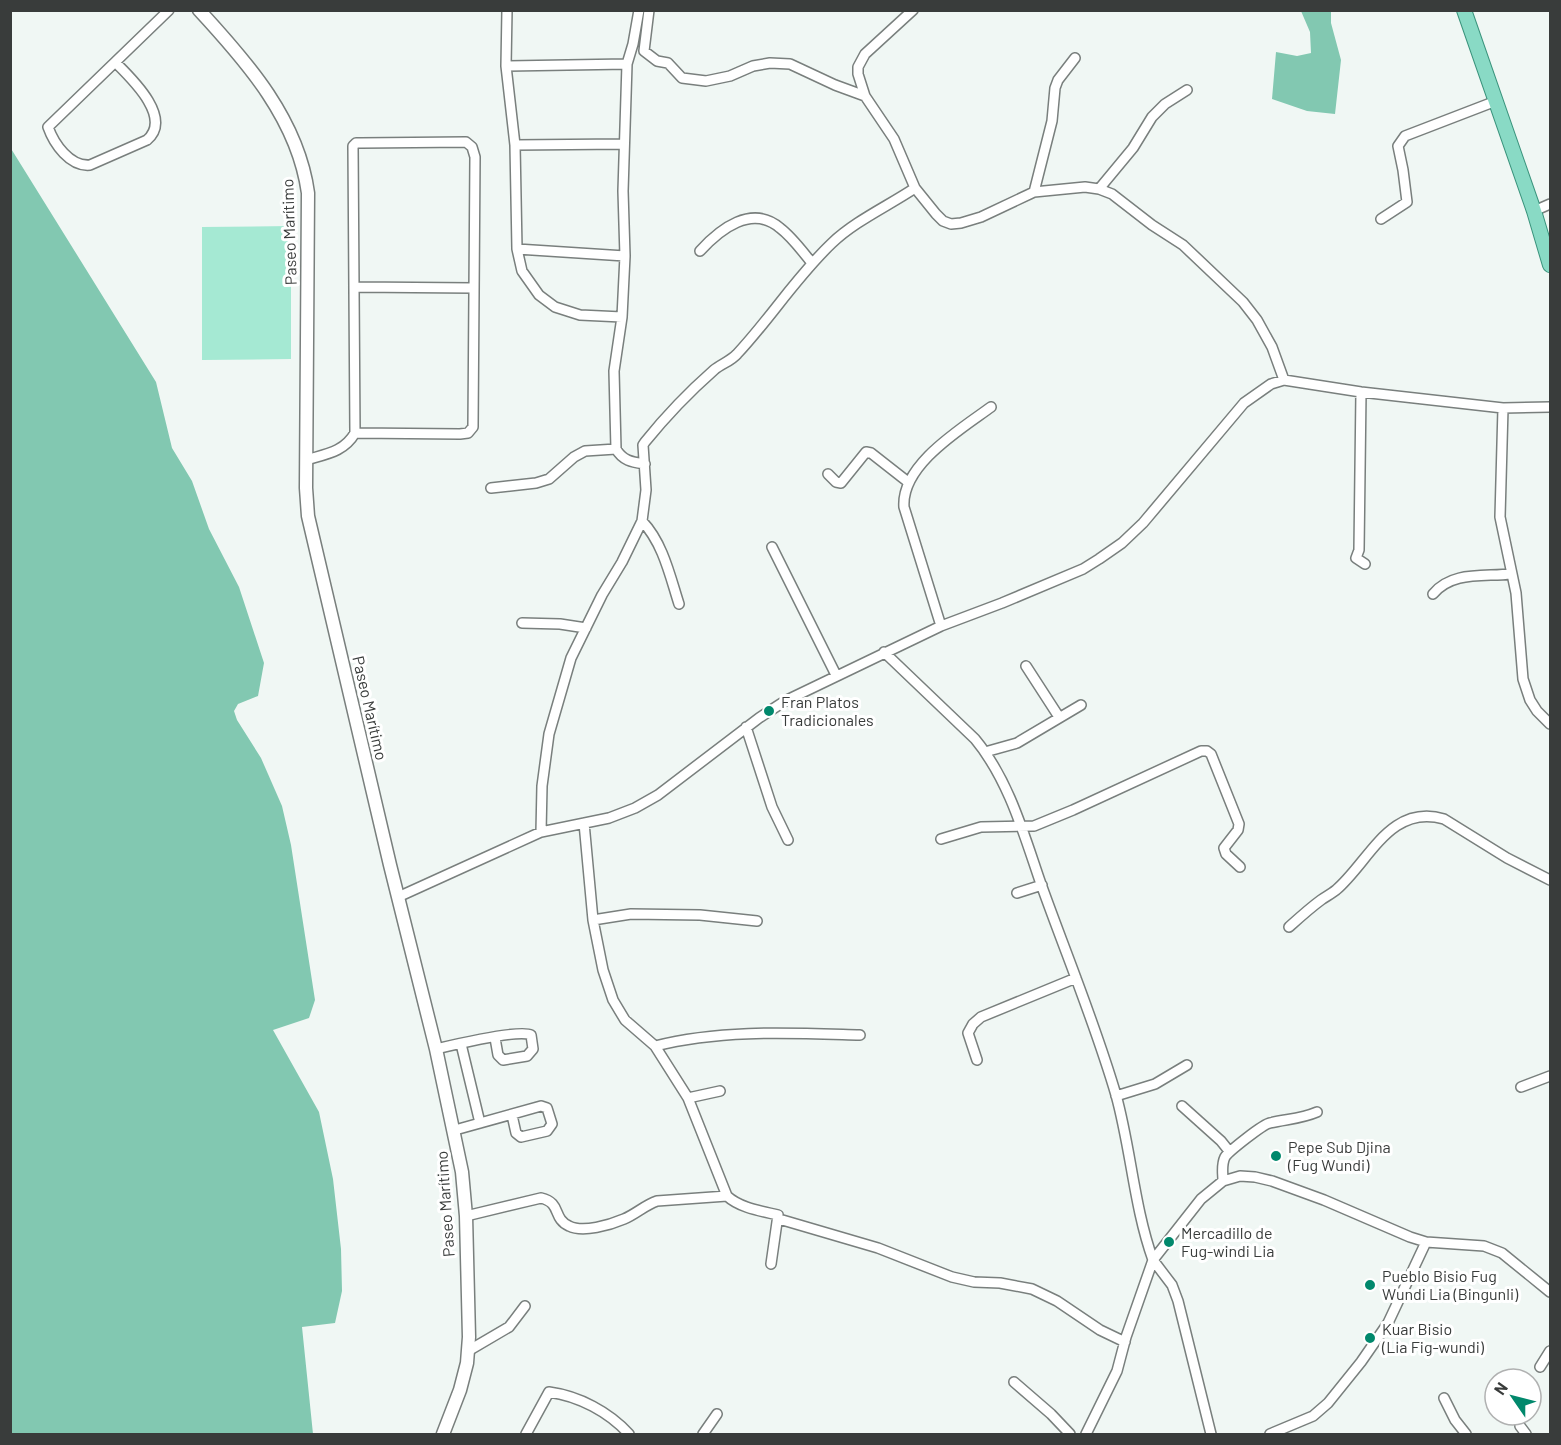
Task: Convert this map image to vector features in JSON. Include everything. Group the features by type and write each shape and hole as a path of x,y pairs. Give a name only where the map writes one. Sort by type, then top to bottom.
{"main road":[{"path":"1464,10 1551,265"},
{"name":"Paseo Marítimo","path":"203,12 259,81 286,122 303,164 308,193 306,460 308,516 436,1049 455,1130 462,1172 466,1216 468,1351 460,1390 443,1434"}],"street":[{"path":"116,63 135,82 150,103 156,122 154,134 147,140 90,165 82,166 75,163 59,146 51,136 48,127 169,10"},
{"path":"507,10 506,66 514,145 517,249 522,270 539,295 555,307 580,315 622,317"},
{"path":"639,10 627,64 624,144 625,256 622,317 614,371 616,449 626,460 645,464"},
{"path":"650,10 644,51 657,61 668,63 682,78 706,81 730,76 753,66 770,63 790,64 865,96"},
{"path":"914,10 865,54 860,62 858,74 865,96 894,139 915,188 943,221 951,224 961,223 981,217 1034,192 1085,188 1100,189 1118,197 1152,225 1183,244 1244,302 1272,347 1284,380"},
{"path":"1034,192 1052,121 1055,88 1058,80 1075,58"},
{"path":"506,66 627,64"},
{"path":"1100,189 1125,159 1152,117 1165,104 1187,90"},
{"path":"1381,219 1407,202 1403,170 1398,153 1401,140 1423,128 1496,101"},
{"path":"306,460 336,452 350,442 355,433 353,146 356,143 466,142 472,147 475,157 473,427 468,432 460,434 355,433"},
{"path":"514,145 624,144"},
{"path":"541,832 542,786 549,734 571,658 642,521 646,490 643,445 666,416 717,367 735,356 812,263 848,230 915,188"},
{"path":"1534,211 1551,204"},
{"path":"700,251 713,236 730,224 755,217 770,221 782,228 812,263"},
{"path":"517,249 625,256"},
{"path":"355,287 473,288"},
{"path":"398,897 541,832 609,818 635,808 658,795 785,700 941,626 1083,568 1111,552 1143,523 1244,403 1271,384 1284,380 1361,392 1503,408 1551,407"},
{"path":"1361,392 1359,550 1356,558 1365,564"},
{"path":"941,626 904,507 903,497 908,482 937,448 991,407"},
{"path":"1503,408 1499,506 1518,612 1523,679 1530,700 1537,711 1551,724"},
{"path":"491,488 536,483 549,479 574,457 585,451 616,449"},
{"path":"828,474 836,482 841,483 866,452 871,453 908,482"},
{"path":"642,521 652,532 668,568 679,604"},
{"path":"772,547 836,675"},
{"path":"1433,594 1441,585 1456,578 1512,574"},
{"path":"522,623 560,624 586,628"},
{"path":"884,652 985,752 1022,827 1116,1096 1144,1236 1153,1260 1172,1285 1178,1301 1211,1434"},
{"path":"1026,666 1059,717"},
{"path":"985,752 1017,744 1081,705"},
{"path":"746,727 772,807 789,840"},
{"path":"941,839 981,827 1034,826 1074,810 1185,757 1207,751 1211,754 1220,772 1239,824 1238,830 1224,848 1226,854 1240,867"},
{"path":"1289,927 1336,890 1386,833 1419,816 1444,819 1507,858 1551,880"},
{"path":"584,823 593,920 603,970 613,1000 625,1020 655,1046 688,1098 727,1196 731,1200 755,1210 778,1215 779,1219 878,1248 952,1278 1032,1289 1057,1301 1100,1330 1125,1342"},
{"path":"1017,893 1041,885"},
{"path":"593,920 631,914 700,915 758,921"},
{"path":"977,1060 968,1033 981,1017 1076,978"},
{"path":"655,1046 736,1034 860,1035"},
{"path":"436,1049 495,1038"},
{"path":"461,1044 480,1123"},
{"path":"1116,1096 1155,1084 1187,1065"},
{"path":"1521,1087 1551,1076"},
{"path":"688,1098 720,1091"},
{"path":"1182,1106 1229,1151"},
{"path":"455,1130 480,1123 512,1115 544,1107 547,1108 552,1124 547,1131 522,1137 516,1133 512,1115"},
{"path":"1223,1181 1223,1160 1229,1151 1268,1123 1300,1119 1317,1112"},
{"path":"1086,1434 1118,1371 1125,1342 1153,1260 1201,1199 1223,1181 1240,1176 1272,1181 1426,1242 1484,1246 1502,1253 1551,1292"},
{"path":"466,1216 541,1198 550,1200 559,1218 567,1226 579,1229 608,1225 626,1219 647,1205 657,1202 727,1196"},
{"path":"771,1264 779,1219"},
{"path":"1270,1434 1312,1416 1328,1402 1361,1362 1388,1323 1426,1242"},
{"path":"468,1351 509,1327 525,1306"},
{"path":"1540,1367 1551,1351"},
{"path":"1014,1382 1070,1434"},
{"path":"526,1434 549,1392 578,1399 602,1412 628,1434"},
{"path":"1444,1398 1455,1420 1466,1434"},
{"path":"703,1434 717,1414"}],"shaded area":[{"path":"1301,11 1331,11 1331,23 1341,60 1335,114 1307,111 1272,99 1276,52 1297,56 1311,53 1310,32"},
{"path":"10,147 156,382 172,448 192,481 209,529 239,587 264,663 258,696 238,704 234,711 237,720 261,758 282,806 291,845 315,1000 309,1018 273,1030 319,1112 333,1179 341,1249 342,1291 335,1323 302,1327 313,1434 11,1434"},
{"path":"291,226 291,359 202,360 202,227"}],"place":[{"name":"Fran Platos Tradicionales","path":"769,711"},
{"name":"Pepe Sub Djina (Fug Wundi)","path":"1276,1156"},
{"name":"Mercadillo de Fug-windi Lia","path":"1169,1242"},
{"name":"Pueblo Bisio Fug Wundi Lia (Bingunli)","path":"1370,1285"},
{"name":"Kuar Bisio (Lia Fig-wundi)","path":"1370,1338"}]}
